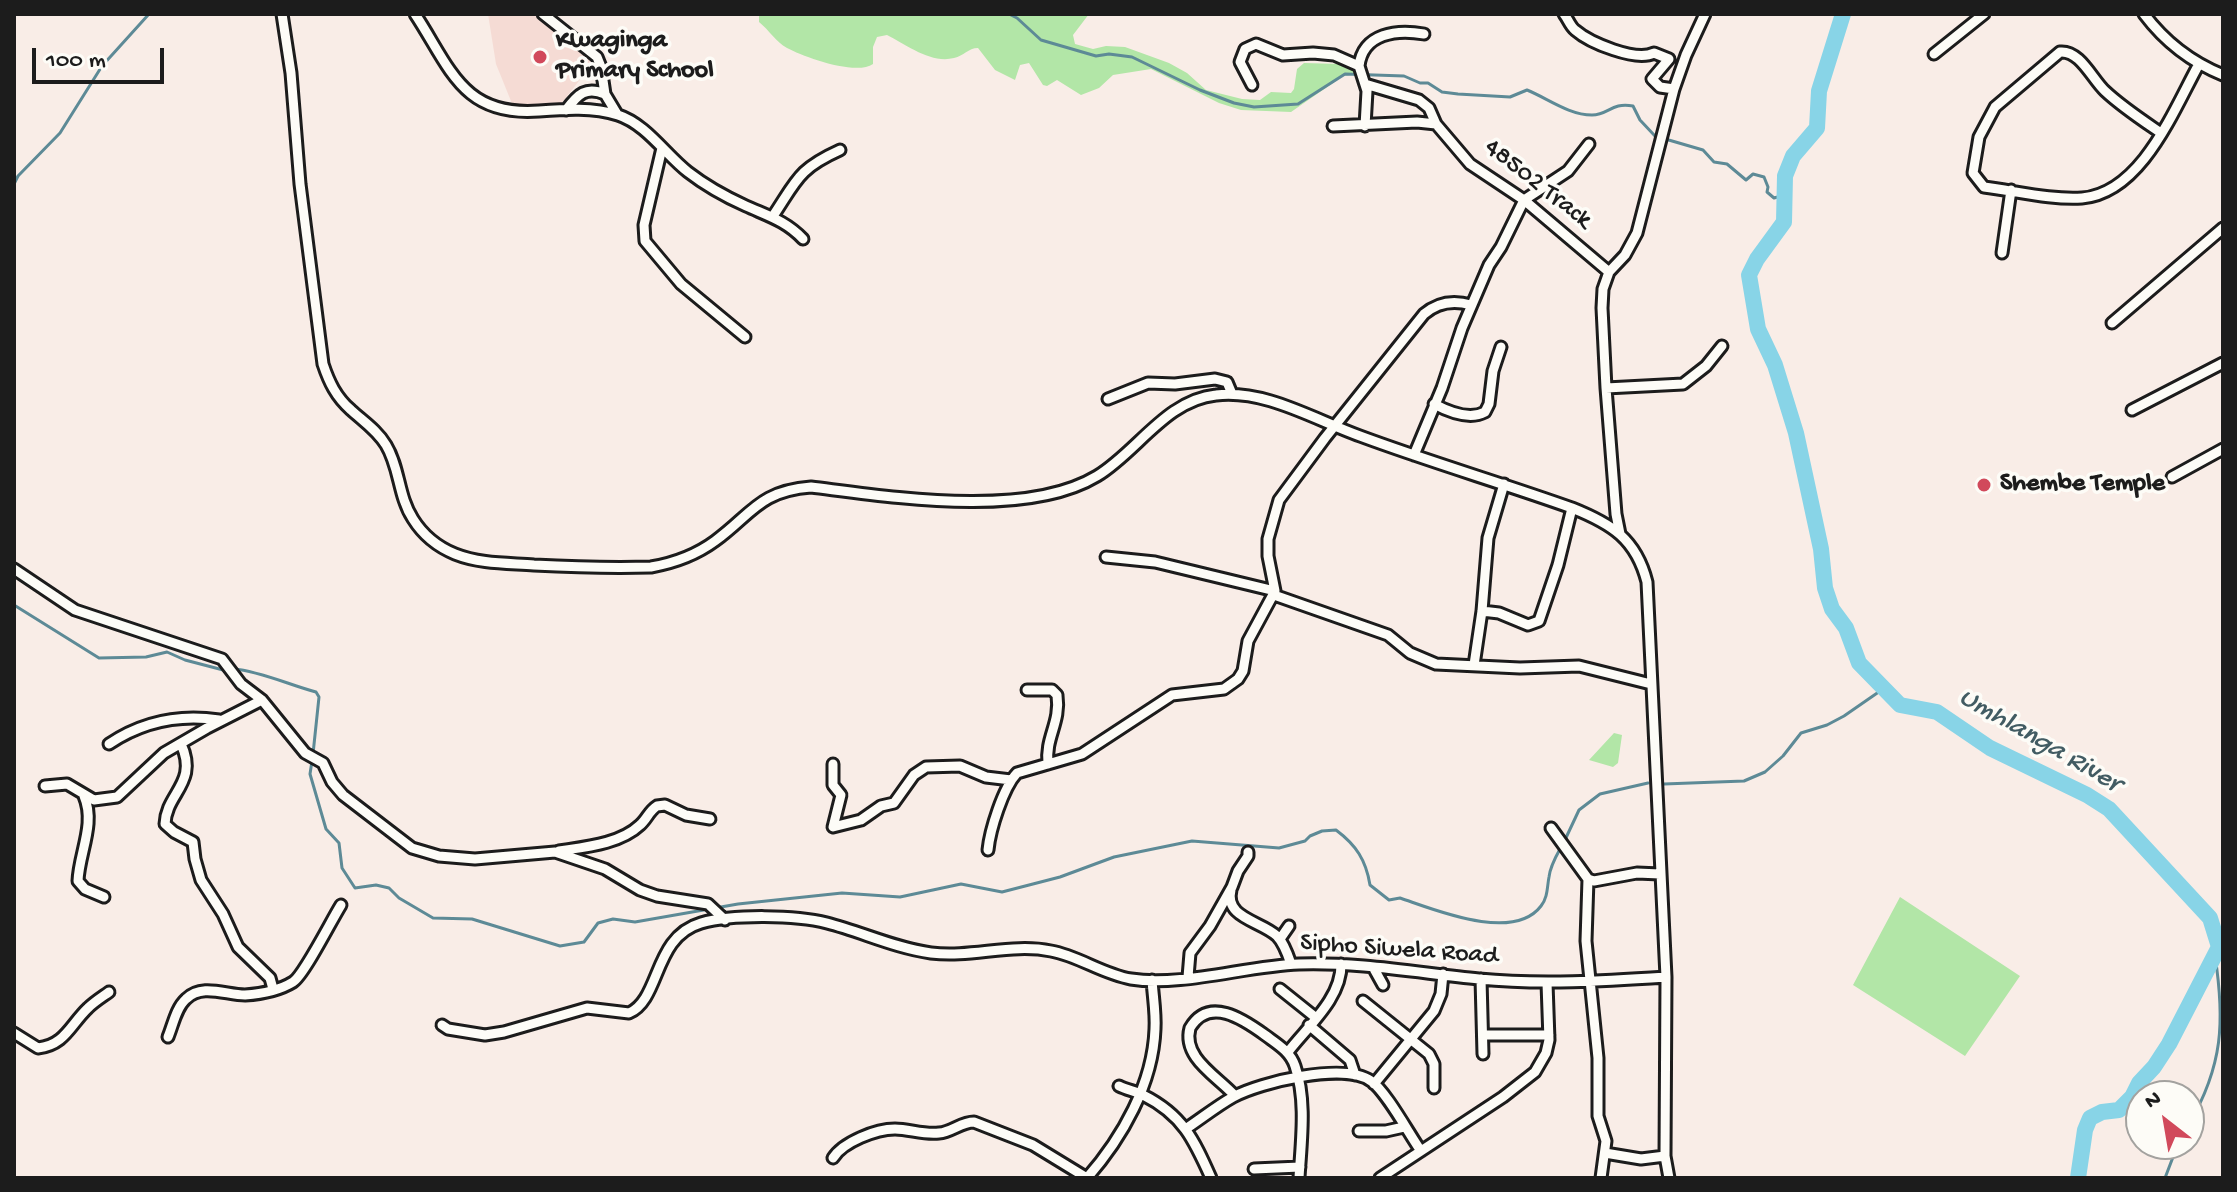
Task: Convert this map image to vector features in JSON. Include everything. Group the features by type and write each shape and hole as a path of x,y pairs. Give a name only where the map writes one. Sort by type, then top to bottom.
{"street":[{"path":"282,14 323,364 329,382 340,399 387,446 396,465 404,501 415,522 431,540 457,555 511,564 651,567 673,563 715,541 757,504 796,488 936,501 1055,494 1085,483 1115,465 1176,410 1210,395 1232,394 1254,396 1414,455 1572,508 1598,518 1620,534 1638,556 1647,582 1666,977 1665,1156 1669,1178"},
{"path":"415,14 452,76 467,92 507,110 582,109 617,114 709,187 747,207 773,216 803,239"},
{"path":"543,14 597,57 605,94 617,114"},
{"path":"1564,14 1577,32 1592,41 1634,56 1647,57 1654,53 1669,59 1652,79 1660,87 1674,89"},
{"path":"1620,534 1602,308 1608,273 1625,255 1637,233 1674,89 1705,14"},
{"path":"1934,54 1984,14"},
{"path":"2144,14 2169,42 2199,64 2223,75"},
{"path":"1365,126 1368,98 1359,69 1362,55 1376,37 1408,31 1424,34"},
{"path":"1252,85 1240,62 1245,49 1253,45 1283,55 1334,55 1359,69"},
{"path":"2161,133 2104,90 2076,57 2066,51 2056,54 1995,107 1979,137 1973,173 1984,187 2082,198 2123,183 2161,133 2199,64"},
{"name":"48502 Track","path":"1365,84 1419,100 1433,112 1436,124 1470,164 1524,200 1608,273"},
{"path":"566,110 584,91 605,94"},
{"path":"1333,126 1436,124"},
{"path":"1414,455 1471,305 1524,200 1568,171 1589,144"},
{"path":"662,148 644,225 645,241 681,284 745,337"},
{"path":"773,216 803,171 840,150"},
{"path":"2002,253 2011,190"},
{"path":"2112,323 2223,228"},
{"path":"988,850 989,836 1011,780 1025,769 1072,758 1092,749 1172,695 1218,690 1232,685 1243,671 1248,641 1274,593 1268,539 1279,500 1427,311 1452,302 1471,305"},
{"path":"1606,388 1683,384 1706,366 1722,346"},
{"path":"1434,404 1452,413 1476,416 1485,412 1501,347"},
{"path":"2132,410 2223,363"},
{"path":"1108,399 1148,383 1175,384 1215,379 1227,382 1232,394"},
{"path":"2172,477 2223,449"},
{"path":"1474,665 1488,538 1504,484"},
{"path":"1482,611 1499,613 1528,625 1539,621 1572,508"},
{"path":"1106,557 1155,562 1274,593 1388,635 1423,660 1436,664 1520,668 1579,666 1651,684"},
{"path":"14,569 75,610 222,659 232,675 262,700 305,753 323,763 332,782 343,795 421,852 475,859 591,847 639,826 657,806 665,805 686,815 710,819"},
{"path":"1027,690 1052,690 1058,698 1059,714 1046,750 1048,764"},
{"path":"45,786 67,784 94,800 117,797 152,762 262,700"},
{"path":"109,744 128,731 156,722 191,718 222,720"},
{"path":"181,744 186,754 184,782 165,817 165,824 193,842 201,880 223,914 238,947 270,978 273,989"},
{"path":"833,764 833,785 841,795 833,827 861,820 881,806 894,803 914,775 926,767 960,766 986,777 1011,780"},
{"path":"84,796 87,804 86,839 78,881 85,889 104,897"},
{"path":"1551,828 1588,879 1594,881 1637,873 1660,874"},
{"path":"555,852 605,869 648,893 666,899 708,904 722,917"},
{"path":"1188,977 1190,953 1210,926 1248,852"},
{"path":"1588,879 1585,913 1598,1058 1598,1116 1606,1141 1601,1178"},
{"path":"1232,887 1229,900 1234,909 1280,939 1291,964"},
{"path":"168,1037 184,1001 195,993 214,990 247,995 287,985 300,976 341,905"},
{"name":"Sipho Siwela Road","path":"442,1025 448,1029 485,1035 587,1008 629,1013 641,1004 662,959 677,936 699,924 722,917 801,918 904,948 961,956 994,949 1053,951 1107,973 1152,980 1291,964 1341,964 1547,983 1666,977"},
{"path":"1280,939 1289,926"},
{"path":"1288,1052 1340,982 1341,964"},
{"path":"1373,967 1383,985"},
{"path":"1374,1084 1434,1011 1441,994 1443,974"},
{"path":"1481,979 1483,1054"},
{"path":"833,1158 843,1147 883,1131 892,1129 937,1134 965,1122 974,1122 1033,1145 1087,1178 1141,1094 1156,1028 1152,980"},
{"path":"1380,1178 1421,1151 1451,1137 1535,1072 1546,1053 1549,1035 1547,983"},
{"path":"1280,989 1350,1060 1355,1075"},
{"path":"14,1033 38,1048 48,1046 63,1039 87,1009 109,992"},
{"path":"1363,1001 1432,1058 1434,1088"},
{"path":"1235,1096 1188,1047 1187,1037 1193,1022 1204,1014 1235,1014 1288,1052 1296,1069 1301,1093 1299,1178"},
{"path":"1483,1035 1549,1035"},
{"path":"1187,1128 1235,1096 1255,1088 1298,1078 1342,1073 1374,1084 1421,1151"},
{"path":"1119,1086 1141,1094 1166,1109 1187,1128 1211,1178"},
{"path":"1359,1131 1404,1127"},
{"path":"1605,1153 1641,1159 1665,1156"},
{"path":"1254,1169 1300,1167"}],"shaded area":[{"name":"Kwaginga Primary School","path":"488,14 534,14 593,63 561,104 513,106 496,64"}],"green space":[{"path":"759,14 1089,14 1073,35 1075,44 1093,49 1125,47 1169,63 1187,73 1206,90 1242,99 1260,100 1271,92 1291,93 1297,69 1304,63 1340,64 1355,69 1356,74 1343,76 1291,112 1241,110 1219,103 1151,69 1113,75 1099,88 1081,95 1057,80 1043,85 1029,63 1020,65 1015,80 995,70 978,48 954,58 937,58 887,35 877,37 873,47 873,64 855,68 830,64 783,45 759,22"},
{"path":"1614,733 1622,735 1618,763 1613,767 1589,760"},
{"path":"1900,897 2020,976 1965,1056 1853,985"}],"waterway":[{"path":"14,184 60,133 102,66 149,14"},
{"path":"1009,14 1041,40 1096,56 1132,57 1200,90 1254,107 1298,104 1345,74 1404,76 1428,83 1442,92 1458,94 1510,97 1527,90 1583,114 1592,115 1620,106 1633,106 1640,120 1655,136 1703,150 1714,162 1727,164 1746,180 1753,174 1764,177 1767,192 1774,198 1785,195"},
{"name":"Umhlanga River","path":"1843,14 1819,91 1817,128 1793,156 1785,176 1784,222 1749,275 1758,329 1775,365 1796,433 1821,549 1825,588 1832,609 1846,628 1859,663 1900,705 1937,712 1990,748 2087,795 2109,809 2210,918 2219,947 2169,1044 2132,1097 2119,1110 2102,1112 2090,1118 2085,1130 2078,1178"},
{"path":"14,605 99,658 146,657 167,652 227,671"},
{"path":"234,669 316,692 319,697 313,754"},
{"path":"1664,784 1744,781 1765,772 1801,733 1844,716 1883,689"},
{"path":"312,761 310,774 326,829 339,843 342,868 355,888 376,885 389,888 399,898 433,918 472,919 560,946 584,942 598,923 613,919 635,922 738,904 842,893 900,897 961,884 1002,892 1060,877 1114,857 1192,841 1279,848 1305,841 1322,831 1336,830 1359,854 1370,885 1389,900 1400,898 1472,920 1512,922 1528,917 1543,903 1550,870 1560,849"},
{"path":"1564,842 1579,810 1600,794 1648,783"},
{"path":"2215,932 2223,933"},
{"path":"2205,1091 2215,1062 2220,1022 2215,956"},
{"path":"2165,1178 2172,1160"}],"place":[{"name":"Kwaginga Primary School","path":"540,57"},
{"name":"Shembe Temple","path":"1984,485"}]}
